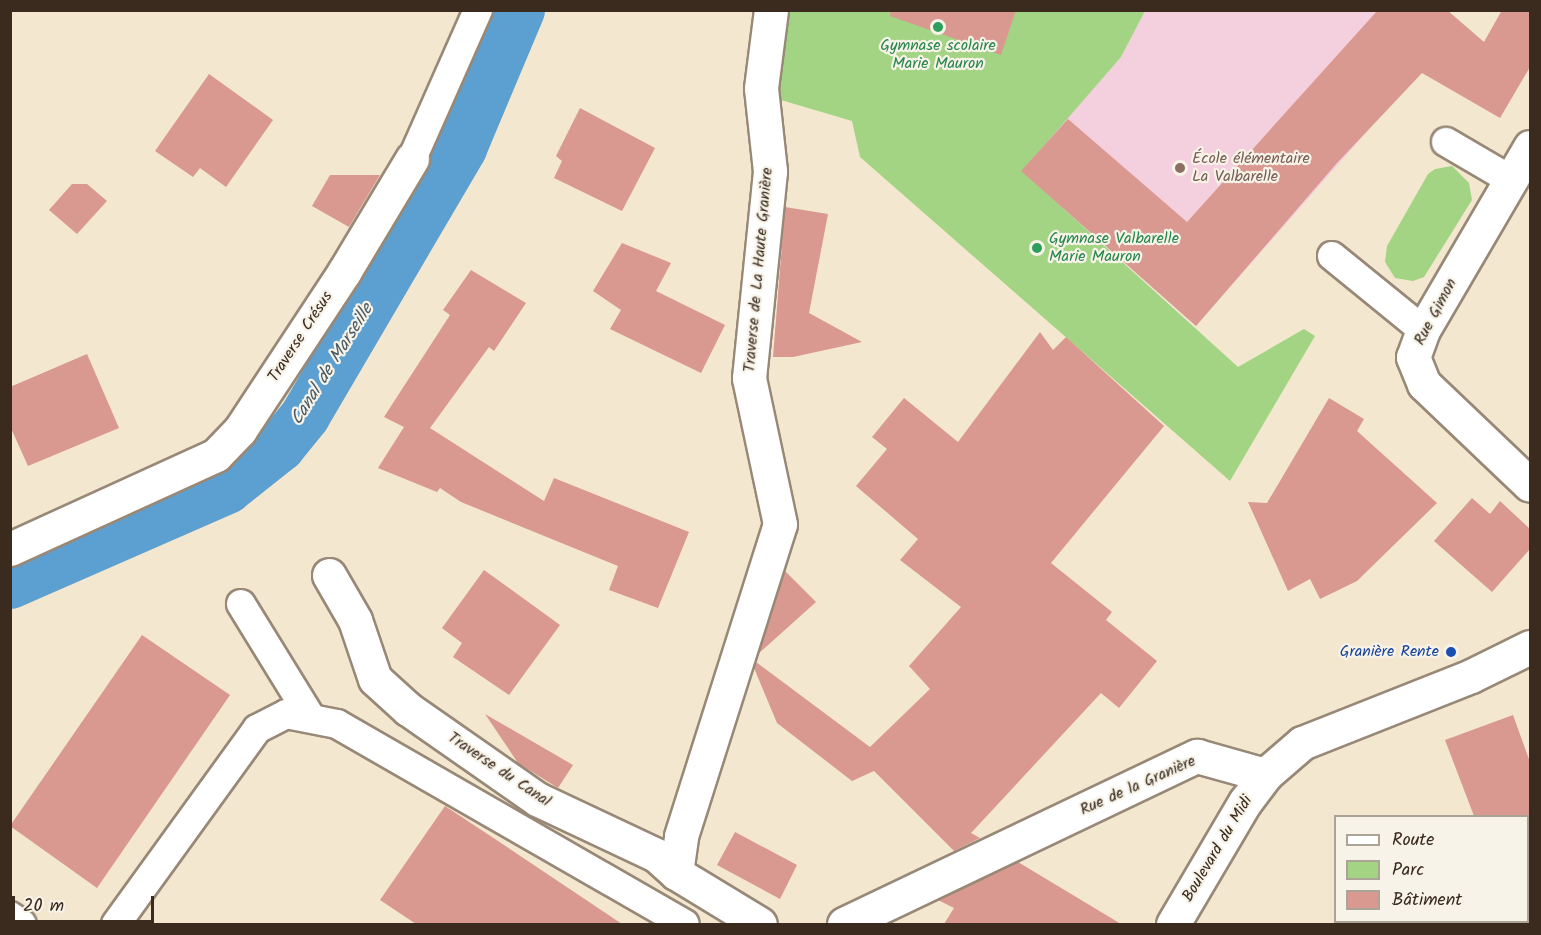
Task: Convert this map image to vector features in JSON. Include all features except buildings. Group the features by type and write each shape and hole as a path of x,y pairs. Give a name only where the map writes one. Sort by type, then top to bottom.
{"street":[{"name":"Traverse de La Haute Granière","path":"676,873 681,836 780,524 749,378 770,171 761,88 771,10"},
{"name":"Rue Gimon","path":"1530,147 1423,330 1413,357 1424,384 1530,485"},
{"name":"Traverse Crésus","path":"10,549 216,455 240,430 260,400 412,159"},
{"name":"Traverse du Canal","path":"329,576 355,620 375,679 408,709 537,799 656,855 676,873 760,924"},
{"path":"1265,775 1302,743 1471,676 1530,647"},
{"name":"Rue de la Granière","path":"844,924 1197,756 1265,775"},
{"name":"Boulevard du Midi","path":"1173,924 1245,801 1265,775"}],"lane":[{"name":"Traverse Crésus","path":"412,159 478,10"},
{"path":"1446,142 1511,180"},
{"path":"1332,256 1423,330"},
{"path":"241,604 310,716"},
{"path":"116,924 257,729 286,714 310,716 337,724 685,924"},
{"path":"10,916 22,924"}],"shaded area":[{"name":"École élémentaire La Valbarelle","path":"1447,10 1453,34 1196,326 1021,171 1121,57 1145,11"}],"green space":[{"name":"Gymnase Valbarelle Marie Mauron","path":"779,11 1145,11 1121,57 1022,171 1238,367 1304,329 1315,336 1230,481 860,157 852,121 781,100 775,58"},
{"path":"1452,166 1469,183 1472,200 1424,277 1413,281 1395,278 1385,262 1387,246 1428,174 1435,169"}],"waterway":[{"name":"Canal de Marseille","path":"10,584 227,489 280,447 305,416 462,148 520,10"}],"place":[{"name":"Gymnase scolaire Marie Mauron","path":"938,27"},
{"name":"École élémentaire La Valbarelle","path":"1180,168"},
{"name":"Gymnase Valbarelle Marie Mauron","path":"1037,248"},
{"name":"Granière Rente","path":"1451,652"}]}
